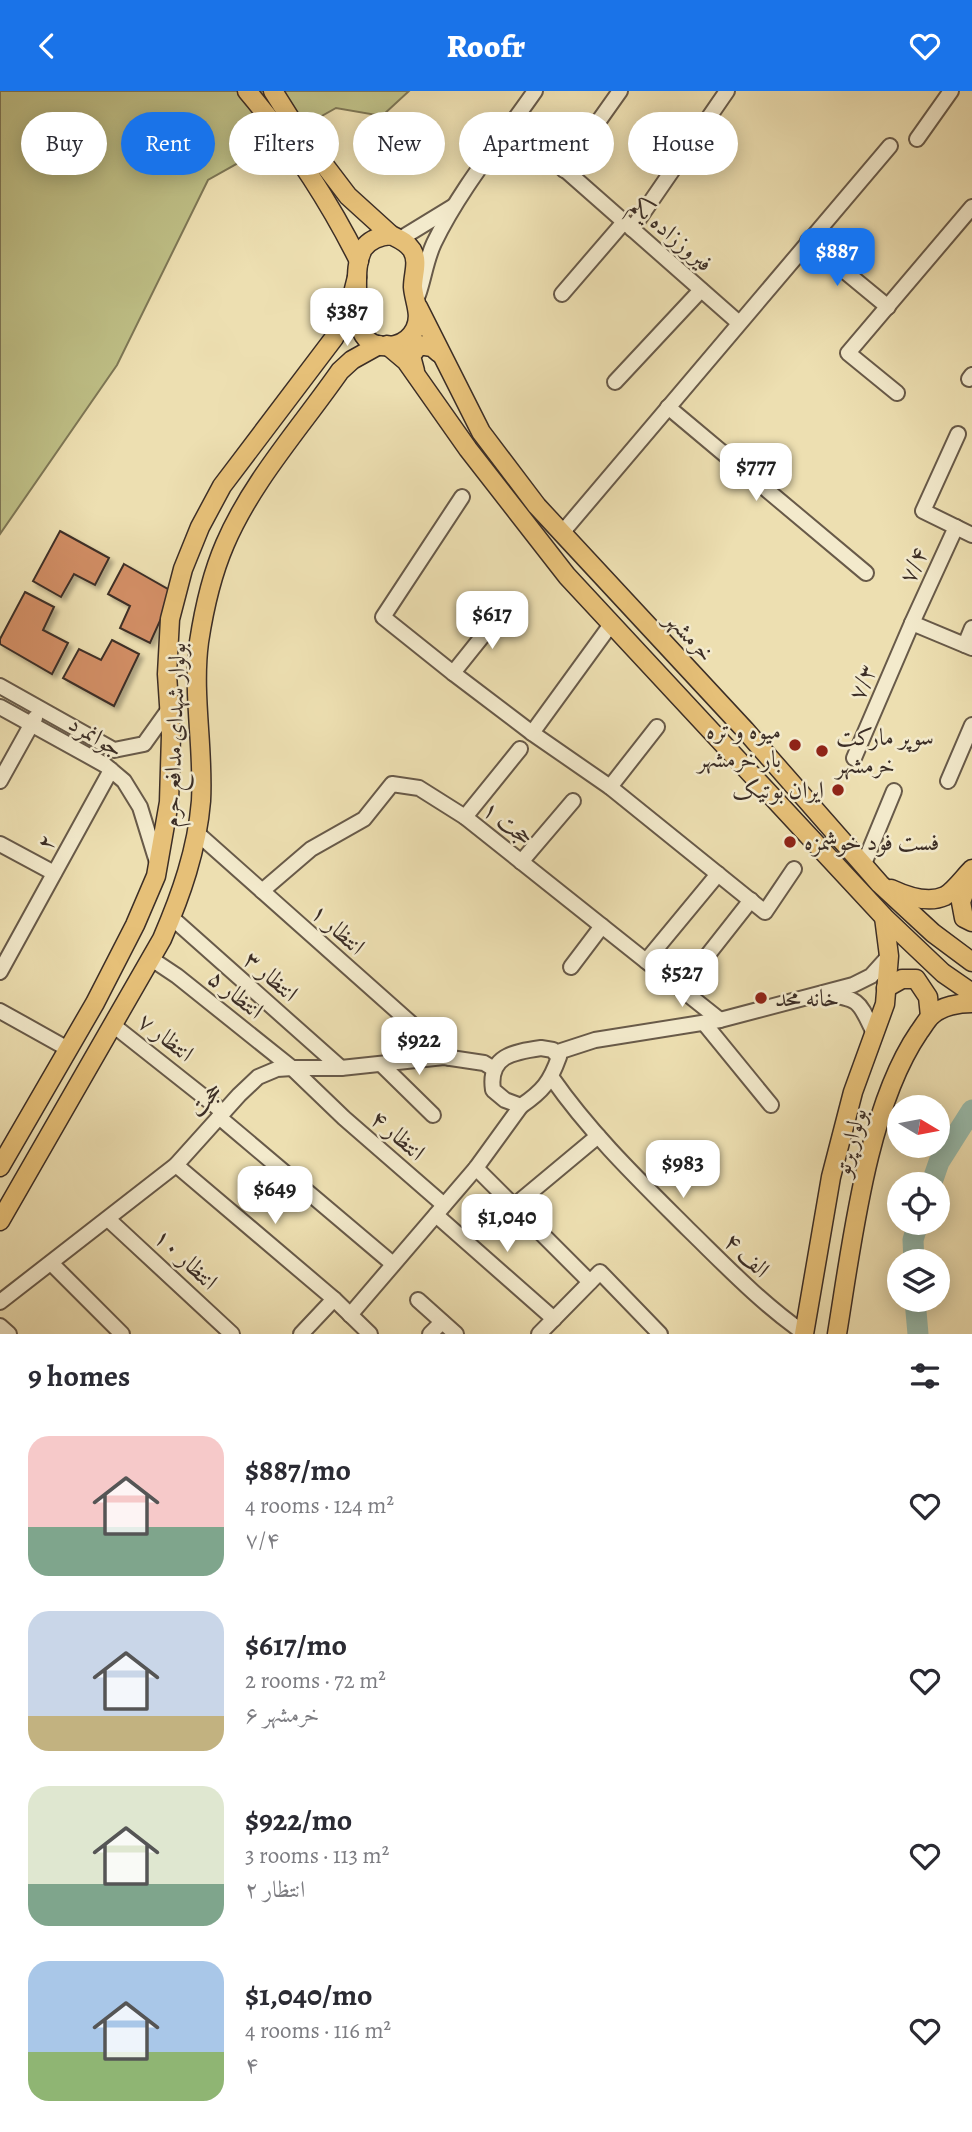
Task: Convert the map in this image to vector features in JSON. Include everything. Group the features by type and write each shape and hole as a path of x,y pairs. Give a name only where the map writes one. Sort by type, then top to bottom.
{"main road":[{"path":"247,91 265,112 332,211 358,269"},
{"path":"273,91 297,129 348,196 408,245 415,256 413,285 417,304"},
{"path":"395,237 380,236 372,241 364,249 358,269 358,327 367,339 383,345 406,361 468,449 559,566 884,917 943,973 972,993"},
{"name":"بولوار شهدای مدافع حرم","path":"3,1163 135,925 158,865 169,802 167,674 170,619 183,569 200,527 222,486 343,323 358,269"},
{"name":"بولوار شهدای مدافع حرم","path":"0,1221 150,958 171,917 186,878 197,833 201,776 196,667 214,573 237,517 281,451 334,379 352,360 383,345 404,342 411,335 416,328 417,304"},
{"name":"خرمشهر","path":"417,304 439,353 481,432 561,534 748,734 880,884 933,933 972,962"},
{"path":"416,374 411,361 414,349 425,344 439,353"},
{"path":"316,361 325,358 335,363 337,370 334,379"},
{"path":"732,751 748,734"},
{"path":"880,884 906,896 932,899 946,896 972,870"},
{"path":"972,870 961,908 964,918 972,922"},
{"name":"بولوار پرتو","path":"799,1332 828,1189 853,1093 885,1004 889,955 884,917"},
{"path":"886,988 902,979 916,979 928,996 930,1016 958,1003 972,1003"},
{"name":"بولوار پرتو","path":"836,1334 861,1195 879,1121 904,1054 930,1016"},
{"path":"3,1163 29,1174"},
{"path":"828,1189 861,1195"}],"street":[{"path":"520,112 535,91"},
{"path":"605,112 620,91"},
{"path":"562,295 628,225 727,91"},
{"path":"917,139 951,91"},
{"path":"561,534 890,146"},
{"path":"417,304 434,244 477,175"},
{"name":"فیروززاده یکم","path":"570,175 739,323"},
{"path":"395,237 445,213 458,203"},
{"path":"897,393 848,353 972,207"},
{"path":"808,241 888,307"},
{"path":"615,381 701,290"},
{"path":"668,407 866,573"},
{"path":"958,434 923,511 972,535"},
{"path":"462,497 383,617 533,733 610,787 765,912 794,869"},
{"name":"۷/۴","path":"912,622 956,527"},
{"path":"453,673 505,608"},
{"path":"912,622 969,647 972,628"},
{"name":"۷/۳","path":"854,758 912,622"},
{"path":"533,733 612,624"},
{"name":"جوانمرد","path":"0,686 114,750 144,744 169,709"},
{"name":"جوانمرد","path":"0,707 111,770 124,781 140,807 158,865"},
{"path":"0,781 40,709"},
{"path":"948,782 972,725"},
{"path":"610,787 657,727"},
{"path":"465,817 520,749"},
{"name":"۲","path":"0,972 111,770"},
{"name":"حجت ۱","path":"262,891 311,849 364,819 392,784 419,788 465,817 720,1020"},
{"path":"863,866 894,791"},
{"path":"521,862 573,801"},
{"name":"انتظار ۱","path":"197,833 450,1058"},
{"path":"0,844 54,873"},
{"path":"646,961 718,874"},
{"path":"703,961 751,900"},
{"name":"انتظار ۳","path":"171,917 341,1068"},
{"path":"571,967 602,926"},
{"path":"555,1053 595,1040 720,1020 853,985 871,975 889,955"},
{"name":"انتظار ۵","path":"150,958 177,976 292,1067"},
{"path":"818,993 850,998 862,1009 874,1033"},
{"path":"0,1011 68,1049"},
{"path":"704,1023 771,1105"},
{"name":"انتظار ۷","path":"113,1024 393,1264"},
{"path":"350,1315 476,1168 521,1106 538,1095 552,1078 559,1057 553,1050 541,1048 519,1051 499,1060 491,1076 493,1090 505,1100 521,1106"},
{"name":"حجت","path":"0,1302 176,1165 258,1077 277,1069 292,1067 341,1068 450,1058 484,1063 494,1069"},
{"path":"381,1063 433,1115"},
{"name":"انتظار ۴","path":"292,1067 554,1319"},
{"name":"۴ الف","path":"552,1078 631,1173 757,1297 799,1332"},
{"path":"514,1206 598,1136"},
{"path":"176,1165 334,1299 370,1334"},
{"path":"476,1168 514,1206 660,1334"},
{"name":"انتظار ۱۰","path":"108,1219 232,1334"},
{"path":"51,1263 122,1334"},
{"path":"540,1334 595,1277"},
{"path":"301,1334 334,1299"},
{"path":"418,1300 456,1334"},
{"path":"430,1334 442,1322"},
{"path":"0,1326 9,1334"}],"green space":[{"path":"0,91 409,91 386,112 359,112 336,108 329,112 229,112 229,168 208,180 117,365 0,534"}],"building":[{"path":"60,531 109,558 95,585 74,574 61,597 33,581"},
{"path":"124,564 173,592 150,643 120,628 130,606 108,594"},
{"path":"25,592 54,607 43,630 68,643 52,674 0,644 0,639"},
{"path":"112,640 139,654 114,706 63,678 79,649 101,660"}],"waterway":[{"path":"936,1172 972,1110"},
{"path":"913,1249 914,1235"},
{"path":"916,1312 918,1334"}],"place":[{"name":"میوه و تره بار خرمشهر","path":"795,745"},
{"name":"سوپر مارکت خرمشهر","path":"822,751"},
{"name":"ایران بوتیک","path":"838,790"},
{"name":"فست فود خوشمزه","path":"790,842"},
{"name":"خانه محد","path":"761,998"}]}
